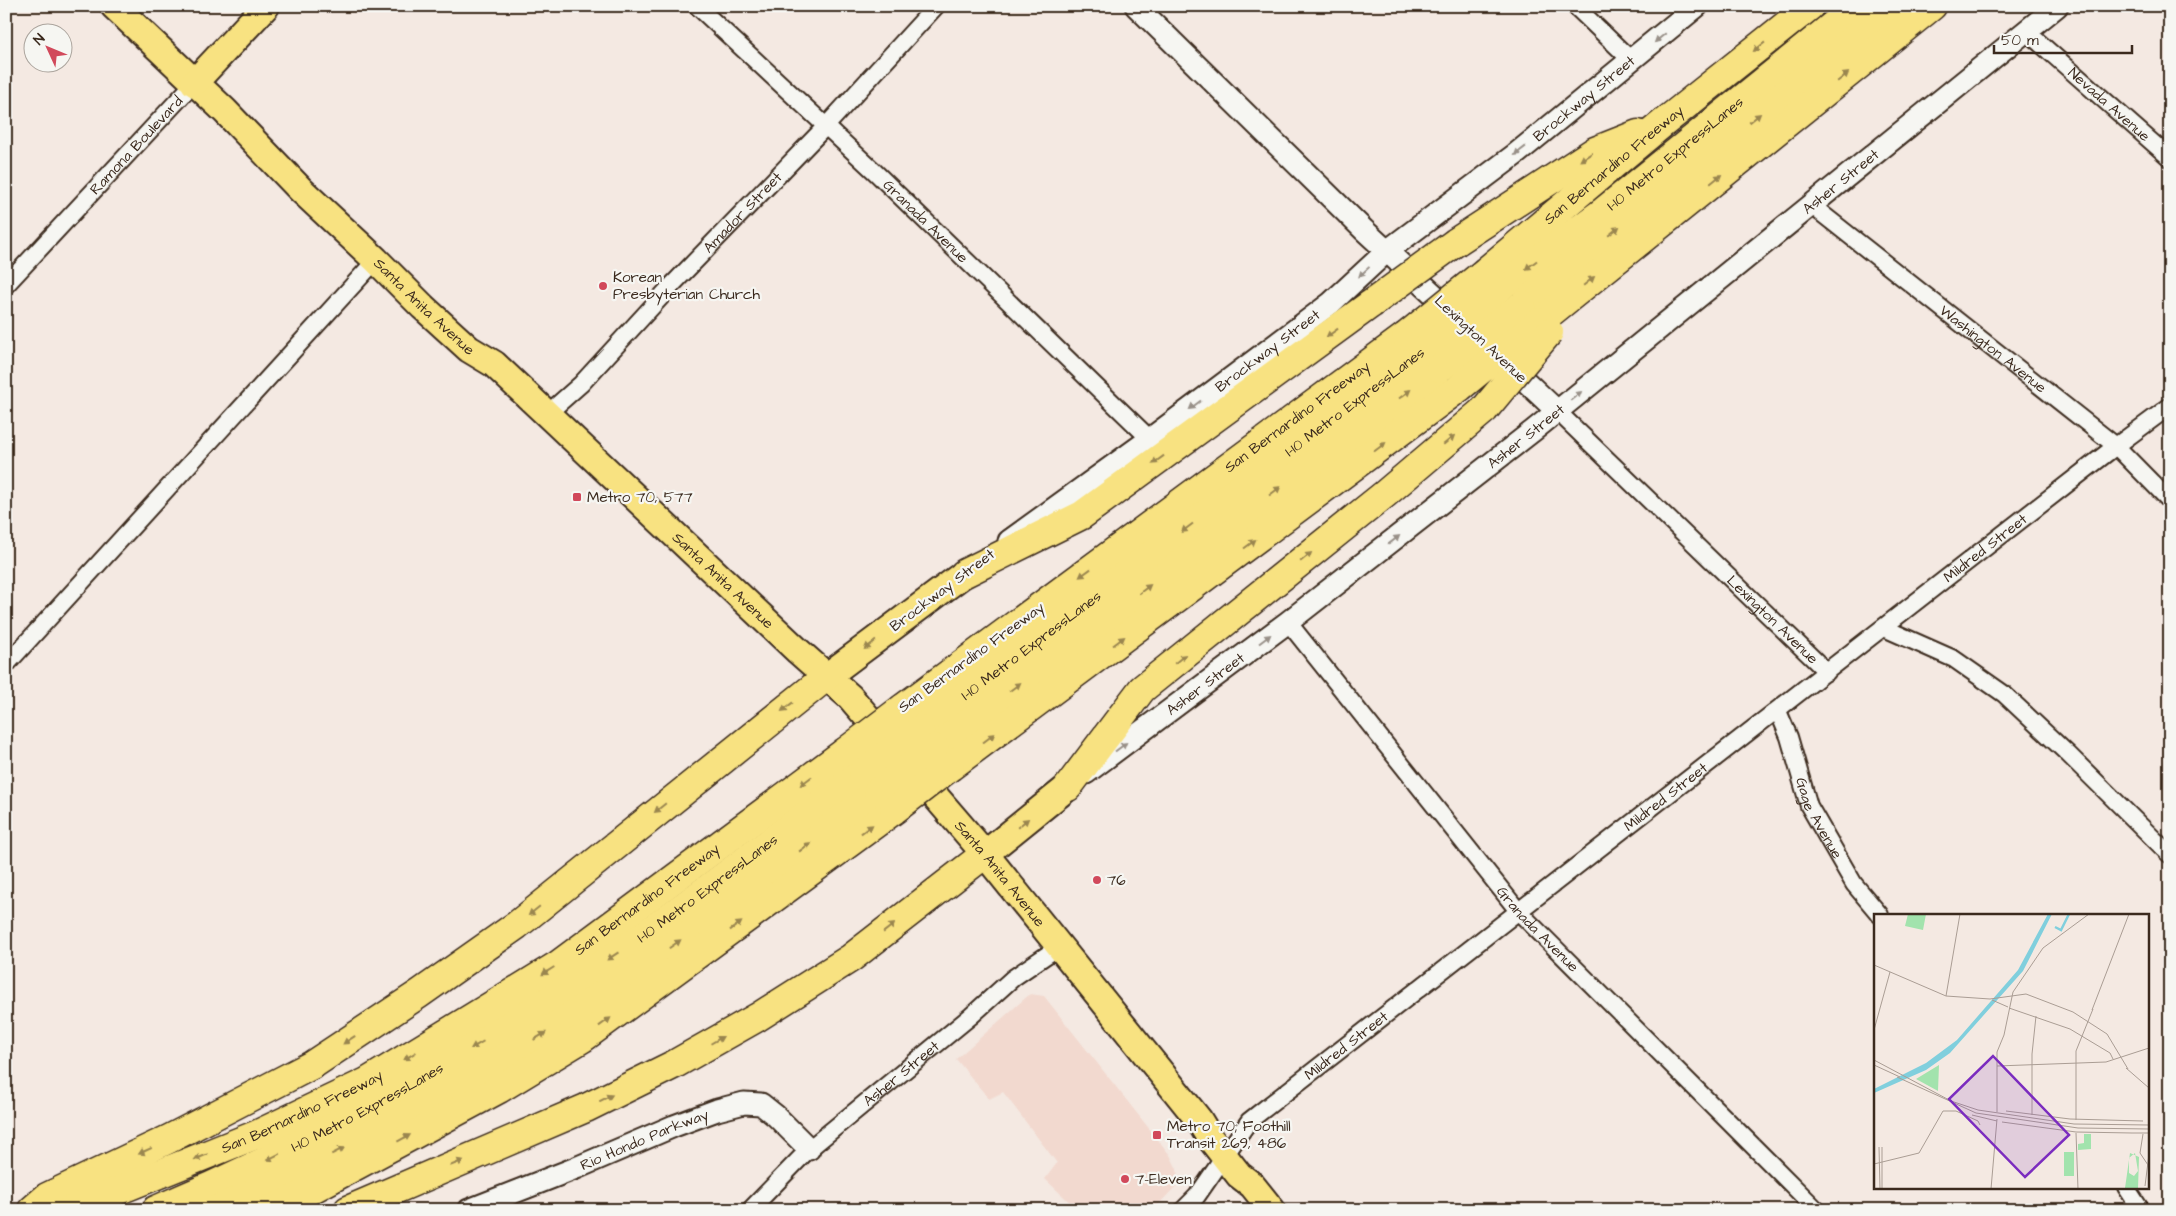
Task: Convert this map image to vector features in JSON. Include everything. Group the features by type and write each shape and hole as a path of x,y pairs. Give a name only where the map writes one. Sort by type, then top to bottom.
{"highway":[{"name":"San Bernardino Freeway","path":"70,1210 258,1134 368,1082 558,965 903,708 1422,352 1494,278 1662,124 1810,6"},
{"name":"I-10 Metro ExpressLanes","path":"1494,278 1604,211 1857,6"},
{"name":"I-10 Metro ExpressLanes","path":"216,1210 276,1183 378,1130 470,1078 564,1021 729,906 935,748 1422,352 1540,318 1894,6"},
{"path":"269,1210 290,1201 499,1089 583,1038 879,791 935,748 1460,387 1540,318 1932,6"},
{"path":"964,573 1082,515 1456,242 1595,151 1662,124"},
{"path":"1068,787 1142,689 1385,494 1484,410 1540,318"},
{"path":"32,1210 47,1197 169,1139 312,1065 403,1005 517,925 826,677"},
{"name":"I-10 Metro ExpressLanes","path":"156,1210 206,1189 357,1115 506,1028 637,940 879,791"},
{"path":"348,1210 586,1108 675,1064 758,1017 851,958 985,854"}],"main road":[{"name":"Santa Anita Avenue","path":"114,6 422,307 469,349 494,364 826,677 850,697 985,854 1199,1120 1226,1157 1272,1210"},
{"name":"Ramona Boulevard","path":"194,83 266,6"},
{"name":"Brockway Street","path":"826,677 964,573"},
{"name":"Asher Street","path":"985,854 1068,787"}],"street":[{"name":"Granada Avenue","path":"697,6 826,126 1150,439"},
{"name":"Amador Street","path":"547,414 581,384 671,286 826,126 936,6"},
{"name":"Lexington Avenue","path":"1136,6 1364,230 1557,412 1827,672"},
{"path":"1575,6 1632,61"},
{"name":"Brockway Street","path":"964,573 1150,439 1331,303 1387,251 1516,154 1697,6"},
{"name":"Asher Street","path":"1068,787 1288,622 1557,412 2057,6"},
{"name":"Nevada Avenue","path":"2026,31 2170,158"},
{"name":"Ramona Boulevard","path":"6,285 194,83"},
{"name":"Washington Avenue","path":"1811,205 2116,446 2170,501"},
{"path":"6,665 376,260"},
{"name":"Mildred Street","path":"1183,1210 1197,1196 1226,1157 1249,1121 2116,446 2170,406"},
{"name":"Granada Avenue","path":"1288,622 1519,912 1817,1210"},
{"path":"1884,628 1954,659 2004,694 2170,855"},
{"name":"Gage Avenue","path":"1778,710 1789,737 1809,806 1854,884 1879,914"},
{"name":"Asher Street","path":"750,1210 809,1149 971,1016 1012,978 1060,946"},
{"name":"Rio Hondo Parkway","path":"469,1210 576,1168 682,1123 716,1110 744,1103 761,1104 776,1116 809,1149"},
{"path":"2127,1188 2141,1210"}],"shaded area":[{"path":"1030,994 1044,996 1170,1155 1177,1169 1178,1184 1153,1210 1078,1210 1045,1179 1057,1163 1003,1092 989,1099 956,1059"}],"place":[{"name":"Korean Presbyterian Church","path":"603,286"},
{"name":"Metro 70, 577","path":"577,497"},
{"name":"76","path":"1097,880"},
{"name":"Metro 70; Foothill Transit 269, 486","path":"1157,1135"},
{"name":"7-Eleven","path":"1125,1179"}]}
